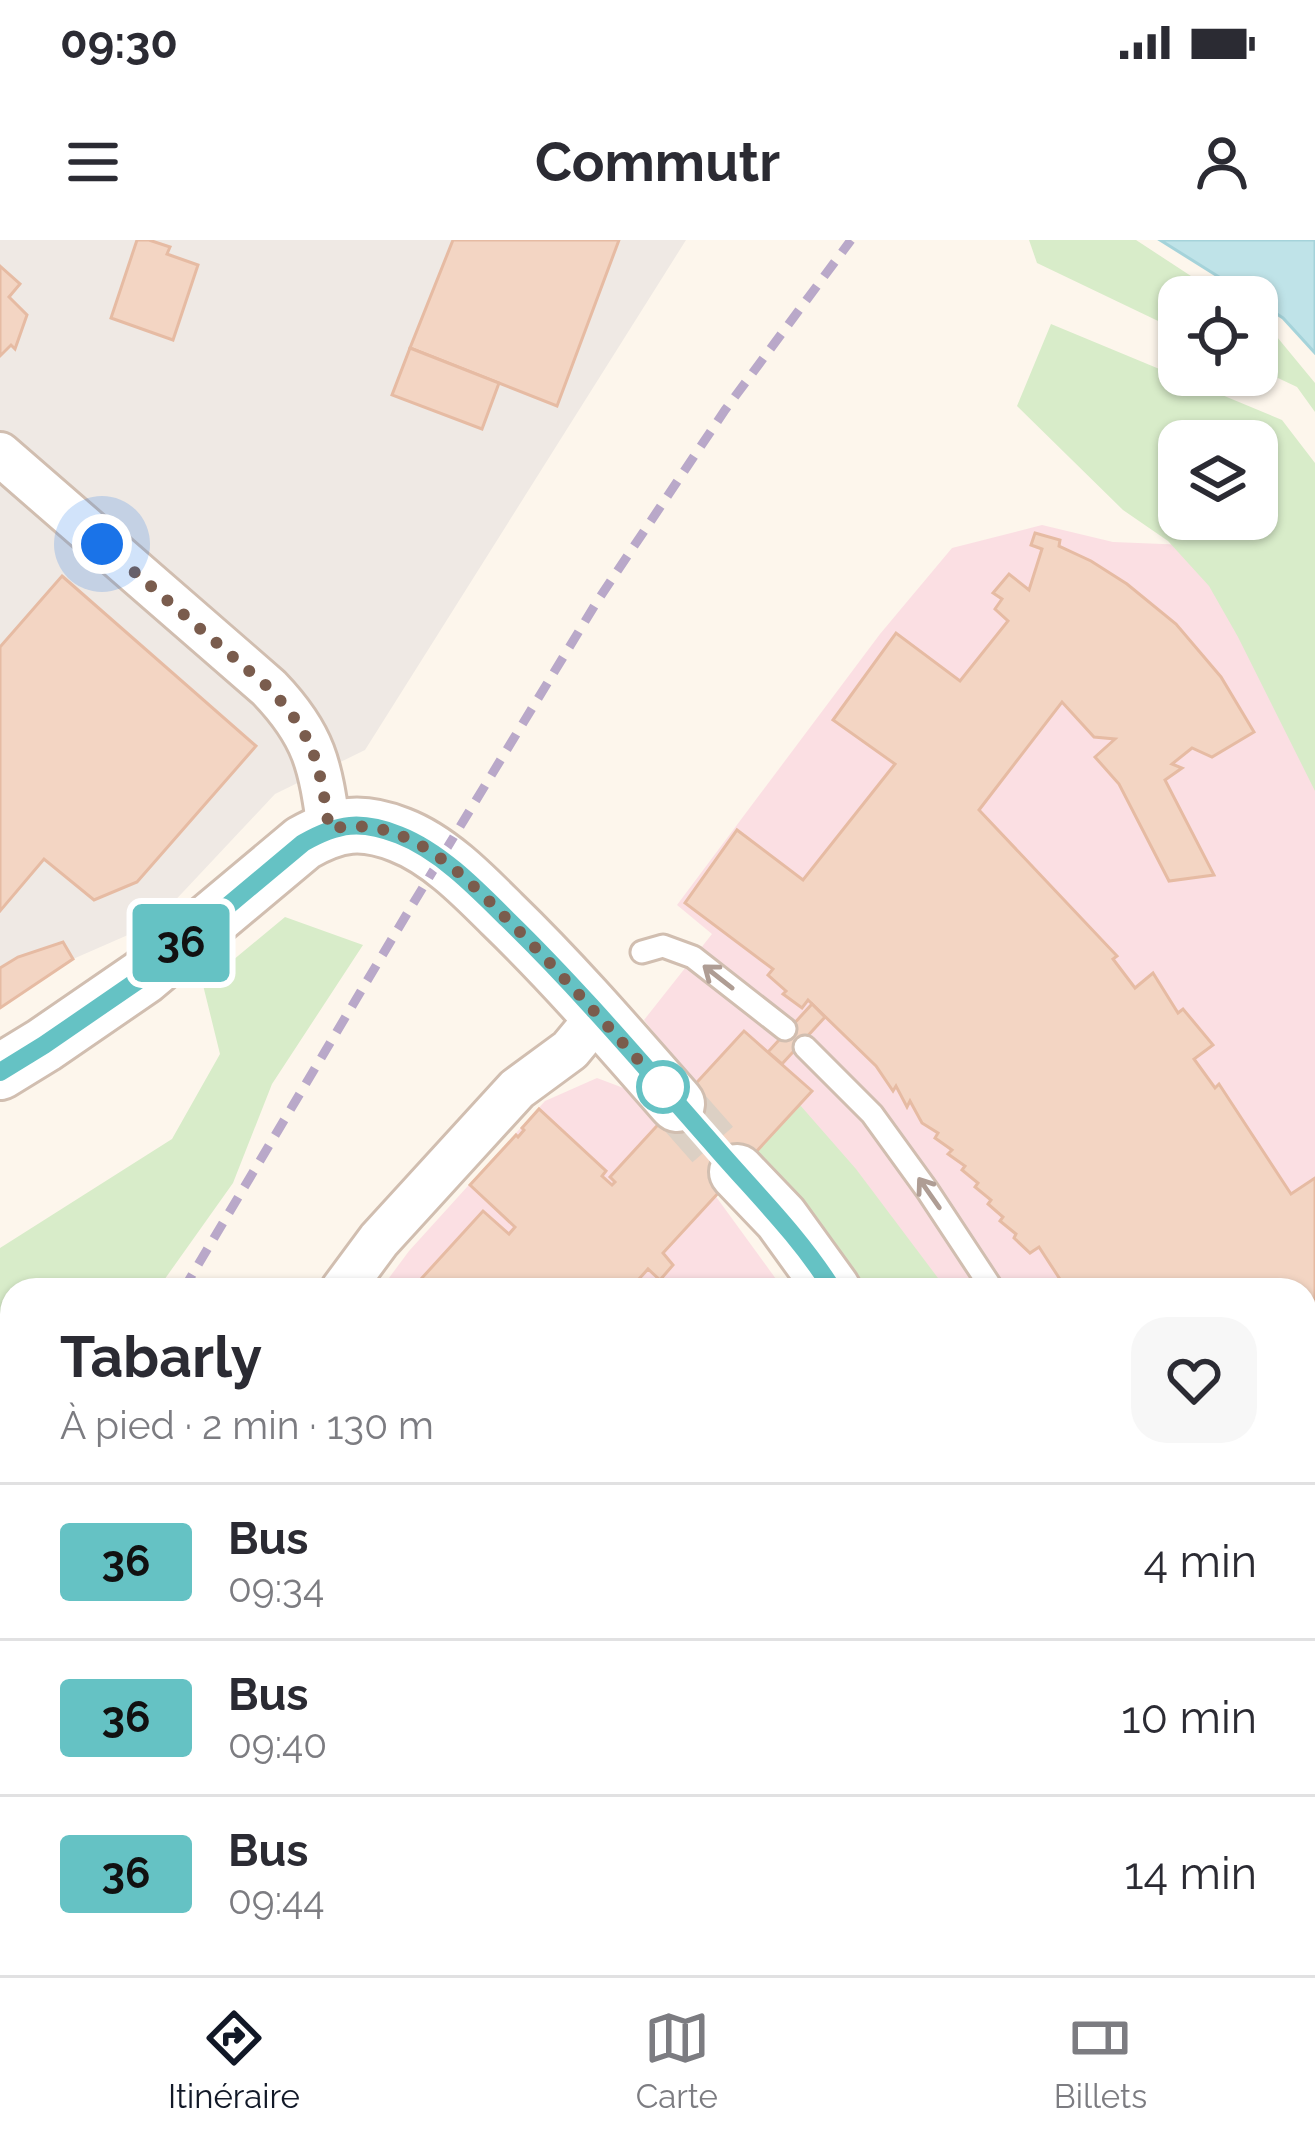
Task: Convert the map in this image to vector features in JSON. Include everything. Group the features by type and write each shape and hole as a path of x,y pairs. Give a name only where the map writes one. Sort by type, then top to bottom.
{"street":[{"path":"0,454 287,707 315,753 329,829"},
{"path":"0,1072 143,977 303,843 346,826 403,836 440,859 559,970 677,1104"},
{"path":"350,1278 517,1089 570,1050 599,1016"},
{"path":"737,1172 781,1218 824,1278"}],"lane":[{"path":"642,952 663,946 693,957 784,1029"},
{"path":"805,1047 872,1114 986,1278"}],"shaded area":[{"path":"0,240 686,240 365,750 275,794 153,924 73,959 0,1006"},
{"path":"1042,525 1113,542 1212,546 1315,688 1315,1278 848,1278 644,1020 712,934 677,905 880,634 952,548"},
{"path":"597,1078 642,1095 775,1278 389,1278 545,1101"}],"green space":[{"path":"1029,240 1136,240 1191,276 1158,276 1158,321 1037,263"},
{"path":"1051,324 1158,368 1158,396 1224,396 1282,420 1315,463 1315,791 1209,586 1167,540 1278,540 1278,420 1158,420 1158,534 1123,510 1017,406"},
{"path":"1278,338 1315,383 1315,412 1297,387 1278,378"},
{"path":"285,917 363,945 272,1084 233,1183 166,1278 0,1278 0,1248 172,1139 220,1054 203,985"},
{"path":"800,1105 856,1169 938,1278 854,1278 757,1151"}],"water":[{"path":"1160,240 1315,240 1315,353 1278,315 1278,276 1217,276"}],"building":[{"path":"137,240 170,247 167,254 198,265 173,340 111,318"},
{"path":"453,240 619,240 557,406 410,348"},
{"path":"0,266 20,284 9,297 27,315 15,349 11,345 0,356"},
{"path":"410,348 499,383 482,429 392,395"},
{"path":"1035,533 1060,540 1059,546 1127,584 1176,624 1221,677 1254,732 1212,757 1192,748 1172,764 1182,768 1165,780 1214,875 1169,881 1119,784 1095,757 1115,739 1094,737 1062,702 979,810 1117,956 1113,959 1135,988 1153,973 1178,1013 1183,1009 1213,1045 1194,1059 1215,1088 1219,1084 1291,1194 1315,1178 1315,1278 1059,1278 1039,1247 1030,1253 1014,1238 1016,1234 1000,1221 1003,1217 988,1204 991,1200 975,1187 978,1183 962,1170 965,1166 948,1154 952,1150 922,1123 910,1101 907,1107 896,1086 893,1091 876,1066 808,1000 802,1008 783,994 786,991 768,975 773,969 685,903 737,830 803,880 895,764 833,720 896,633 960,681 1008,621 995,609 1002,599 993,593 1009,574 1029,590 1042,549 1031,545"},
{"path":"62,576 256,746 137,882 94,900 44,859 0,911 0,647"},
{"path":"63,942 73,959 0,1008 0,968"},
{"path":"812,1004 825,1017 782,1064 768,1052"},
{"path":"744,1031 812,1091 663,1253 673,1265 662,1278 648,1269 640,1278 422,1278 483,1211 509,1234 515,1227 470,1185 539,1109 606,1171 602,1176 612,1185 615,1182 610,1177"}],"tunnel":[{"path":"677,1104 737,1172"}],"railway":[{"path":"190,1278 598,600 725,410 851,240"}],"bus line":[{"name":"36","path":"0,1072 143,977 303,843 329,829 377,828 403,836 440,859 559,970 781,1218 826,1278"}],"route":[{"path":"102,544 287,707 315,753 329,829 377,828 403,836 440,859 559,970 663,1087"}]}
